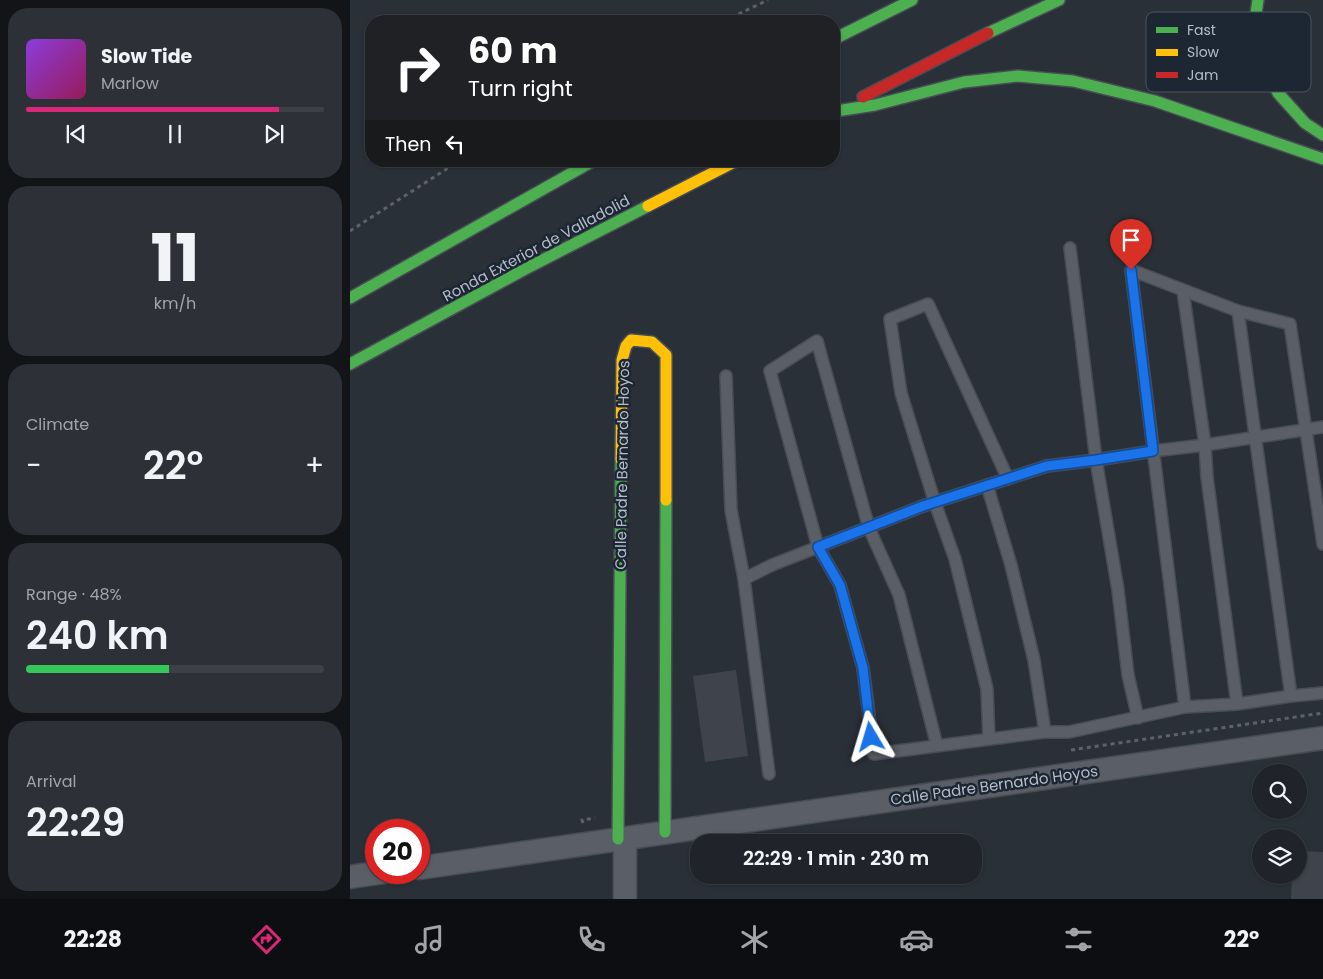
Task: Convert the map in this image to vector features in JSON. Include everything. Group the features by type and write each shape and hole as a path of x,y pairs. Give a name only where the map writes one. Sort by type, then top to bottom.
{"main road":[{"path":"840,36 902,3 912,0"},
{"path":"840,108 1002,26 1059,0"},
{"path":"840,110 875,105 964,82 1018,76 1073,81 1155,101 1323,159"},
{"path":"1278,92 1305,124 1323,135"},
{"path":"350,298 582,167"},
{"name":"Ronda Exterior de Valladolid","path":"350,364 529,267 724,167"},
{"name":"Calle Padre Bernardo Hoyos","path":"621,838 622,360 626,346 631,340 652,342 666,355 665,583 668,716 665,832"}],"street":[{"name":"Calle Padre Bernardo Hoyos","path":"430,866 1323,738"},
{"path":"621,838 625,899"},
{"path":"350,877 365,875"}],"lane":[{"path":"1070,248 1096,460 1118,590 1128,675 1138,718"},
{"path":"1185,707 1131,270 1238,311 1290,324 1304,430 1318,501 1323,544"},
{"path":"1183,291 1205,445 1206,477 1237,704"},
{"path":"989,739 985,680 955,559 935,503 901,393 890,319 928,304 1008,479"},
{"path":"1238,311 1291,696"},
{"path":"937,746 899,595 869,528 816,341 770,371 818,547 840,585 863,668 874,754 937,746 989,739 1045,732 1069,732 1185,707 1237,704 1323,693"},
{"path":"726,376 731,510 744,579 768,774"},
{"path":"744,579 772,565 935,503 1047,466 1323,427"},
{"path":"987,485 1011,565 1034,660 1045,732"}],"path":[{"path":"737,15 768,0"},
{"path":"350,231 450,167"}],"building":[{"path":"736,670 748,756 705,762 693,676"},
{"path":"1307,851 1323,852 1323,899 1291,899 1292,884 1307,884"}],"traffic: fast":[{"path":"840,36 912,0"},
{"path":"988,33 1059,0"},
{"path":"1256,12 1258,0"},
{"path":"840,110 875,105 964,82 1018,76 1073,81 1155,101 1323,159"},
{"path":"1278,92 1305,123 1323,135"},
{"path":"350,298 582,167"},
{"path":"350,364 529,267 648,206"},
{"path":"618,839 621,459"},
{"path":"665,832 666,500"}],"traffic: slow":[{"path":"648,206 724,167"},
{"path":"621,459 622,360 626,346 631,340 652,342 666,355 666,500"}],"traffic: jam":[{"path":"863,97 988,33"}],"route":[{"path":"871,737 863,668 840,585 818,547 923,506 1047,466 1153,451 1131,270"}]}
